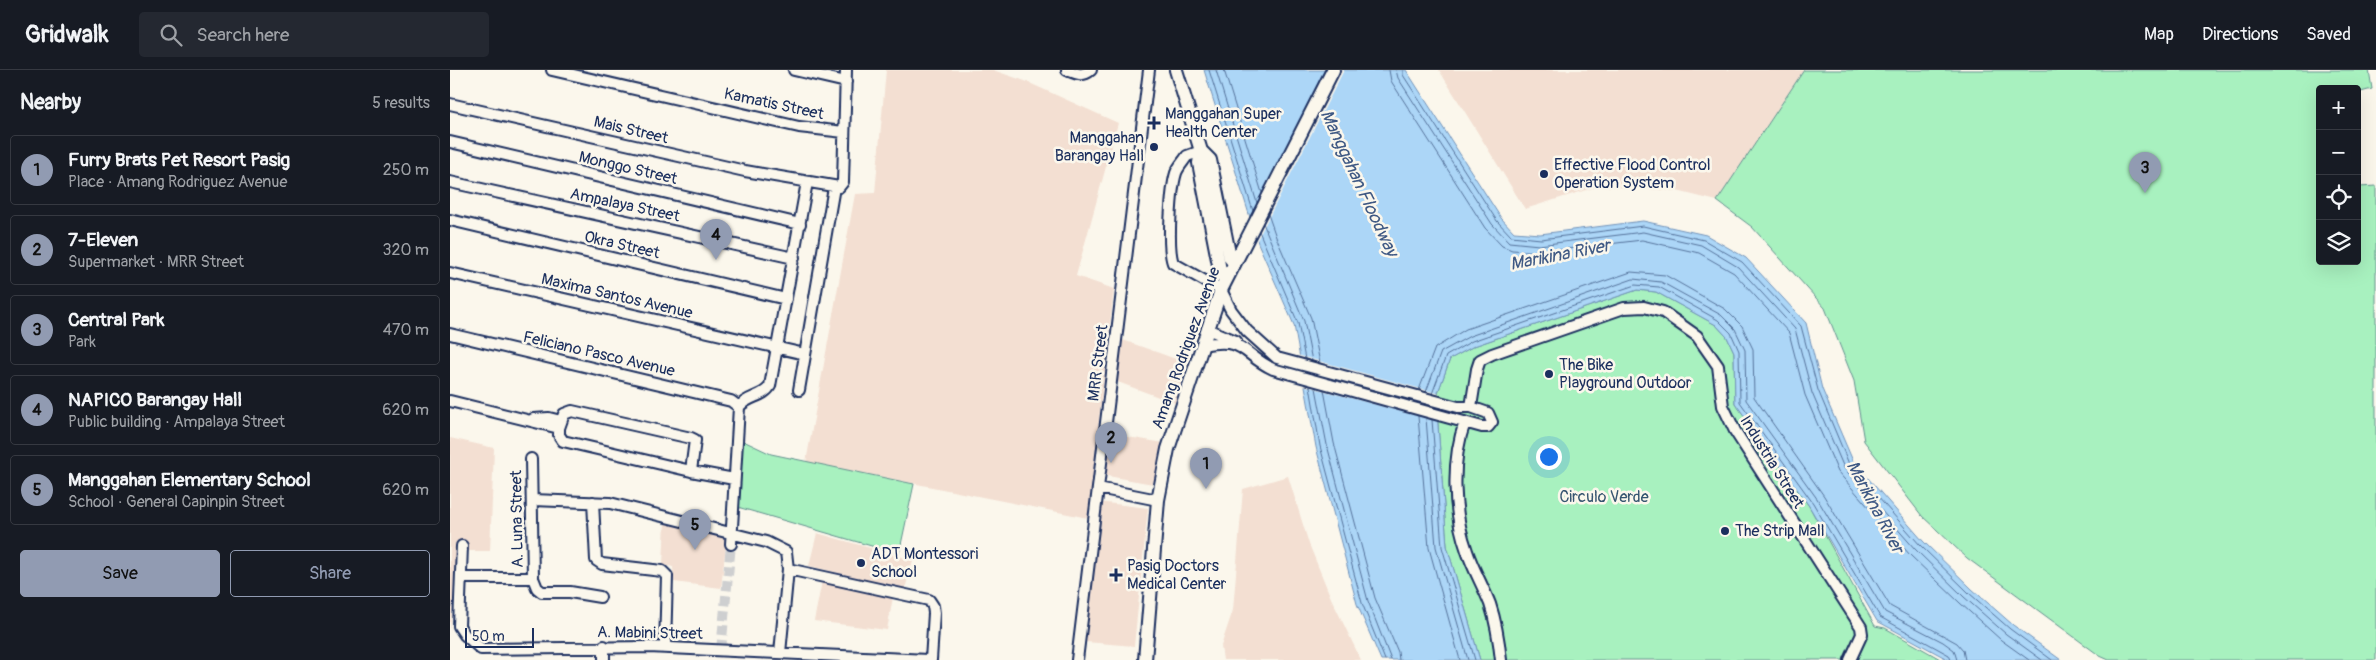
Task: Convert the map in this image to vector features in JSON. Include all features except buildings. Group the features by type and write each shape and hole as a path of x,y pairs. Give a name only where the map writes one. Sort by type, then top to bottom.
{"main road":[{"path":"1176,70 1201,151 1210,160 1230,258 1234,263"},
{"name":"Amang Rodriguez Avenue","path":"1145,660 1158,500 1168,449 1207,329 1224,285 1333,70"},
{"path":"1201,151 1198,163 1224,285"}],"street":[{"name":"Kamatis Street","path":"552,70 799,127 844,132"},
{"path":"794,70 846,82"},
{"path":"799,390 834,187 839,186 843,182 846,70"},
{"path":"1067,70 1086,74 1091,70"},
{"name":"MRR Street","path":"1077,660 1149,70"},
{"name":"Mais Street","path":"450,104 745,171 834,187"},
{"name":"Monggo Street","path":"450,142 800,224"},
{"path":"1201,151 1187,156 1176,172 1169,239 1173,263 1224,285 1232,310 1247,331 1277,358 1488,413 1492,422 1488,427 1482,427 1274,369 1263,364 1237,342 1207,329"},
{"name":"Ampalaya Street","path":"450,182 794,258"},
{"path":"731,539 739,407 744,402 768,390 778,348 807,182"},
{"name":"Okra Street","path":"450,220 786,300"},
{"name":"Maxima Santos Avenue","path":"450,273 805,354"},
{"name":"Industria Street","path":"1464,407 1480,360 1492,354 1624,308 1644,307 1663,312 1684,325 1710,351 1718,366 1723,406 1735,431 1861,627 1862,634 1850,660"},
{"path":"1237,342 1238,334 1247,331"},
{"name":"Feliciano Pasco Avenue","path":"450,334 731,401 739,407"},
{"path":"1202,345 1218,342 1237,342"},
{"path":"450,401 529,420 560,425"},
{"path":"1464,407 1459,416 1456,485 1458,511 1467,552 1490,605 1501,660"},
{"path":"691,471 695,440 691,438 572,411 564,414 559,435 563,441 691,471 734,479"},
{"name":"A. Luna Street","path":"532,459 533,578"},
{"path":"1098,488 1158,500"},
{"path":"533,500 610,504 731,539 766,542 786,552 788,569 780,653"},
{"path":"593,502 596,560 602,564 662,571 667,576 664,647"},
{"path":"462,546 460,626 465,635 481,649 481,660"},
{"path":"788,569 929,600 933,606 934,613 930,660"},
{"path":"461,578 533,578 537,588 542,592 570,592 600,597"},
{"path":"604,646 604,660"},
{"name":"A. Mabini Street","path":"481,649 604,646 664,647 930,660"}],"shaded area":[{"path":"886,70 993,70 1025,81 1118,123 1076,276 1114,289 1088,518 806,462 855,194 875,193"},
{"path":"1439,70 1804,70 1717,201 1677,191 1599,186 1525,209"},
{"path":"1120,339 1187,363 1175,403 1115,381"},
{"path":"1110,434 1164,443 1153,484 1102,475"},
{"path":"450,438 494,448 490,551 458,551 450,633"},
{"path":"1288,476 1309,544 1331,598 1361,660 1223,660 1221,646 1233,610 1243,489"},
{"name":"Pasig Doctors Medical Center","path":"1098,502 1148,508 1134,646 1086,642"},
{"path":"665,521 727,536 721,588 674,582 673,567 663,565"},
{"name":"ADT Montessori School","path":"817,533 913,560 905,589 809,566"},
{"name":"ADT Montessori School","path":"822,581 893,597 887,630 814,621"}],"green space":[{"path":"1804,70 2369,70 2372,89 2361,92 2361,85 2316,85 2316,265 2361,265 2361,187 2376,186 2376,660 2109,660 2100,656 1967,558 1922,516 1864,441 1854,381 1825,308 1752,227 1717,201"},
{"name":"Circulo Verde","path":"1637,290 1656,292 1716,325 1727,337 1734,352 1735,403 1809,506 1875,626 1885,628 1942,660 1480,660 1447,546 1436,398 1450,359 1474,346"},
{"path":"737,438 771,454 914,484 899,554 734,506"}],"water":[{"path":"1204,70 1406,70 1501,218 1514,232 1540,234 1643,221 1706,235 1746,258 1806,323 1822,389 1853,461 1923,541 1972,589 2013,625 2061,660 1949,660 1877,621 1809,506 1735,403 1734,352 1727,337 1716,325 1656,292 1637,290 1474,346 1450,359 1436,398 1447,546 1480,660 1381,660 1357,604 1316,447 1294,325 1258,243"}],"pier":[{"path":"1326,70 1344,70 1255,244 1249,222"},
{"path":"1297,355 1440,394 1440,422 1302,385"}],"tunnel":[{"path":"721,650 731,544"}],"place":[{"name":"Manggahan Super Health Center","path":"1154,123"},
{"name":"Manggahan Barangay Hall","path":"1154,147"},
{"name":"Effective Flood Control Operation System","path":"1544,174"},
{"name":"Central Park","path":"2145,193"},
{"name":"NAPICO Barangay Hall","path":"716,260"},
{"name":"The Bike Playground Outdoor","path":"1549,374"},
{"name":"7-Eleven","path":"1111,463"},
{"name":"Furry Brats Pet Resort Pasig","path":"1206,489"},
{"name":"The Strip Mall","path":"1725,531"},
{"name":"Manggahan Elementary School","path":"695,550"},
{"name":"ADT Montessori School","path":"861,563"},
{"name":"Pasig Doctors Medical Center","path":"1116,575"}],"water label":[{"name":"Manggahan Floodway","path":"1359,183"},
{"name":"Marikina River","path":"1560,255"},
{"name":"Marikina River","path":"1875,507"}]}
